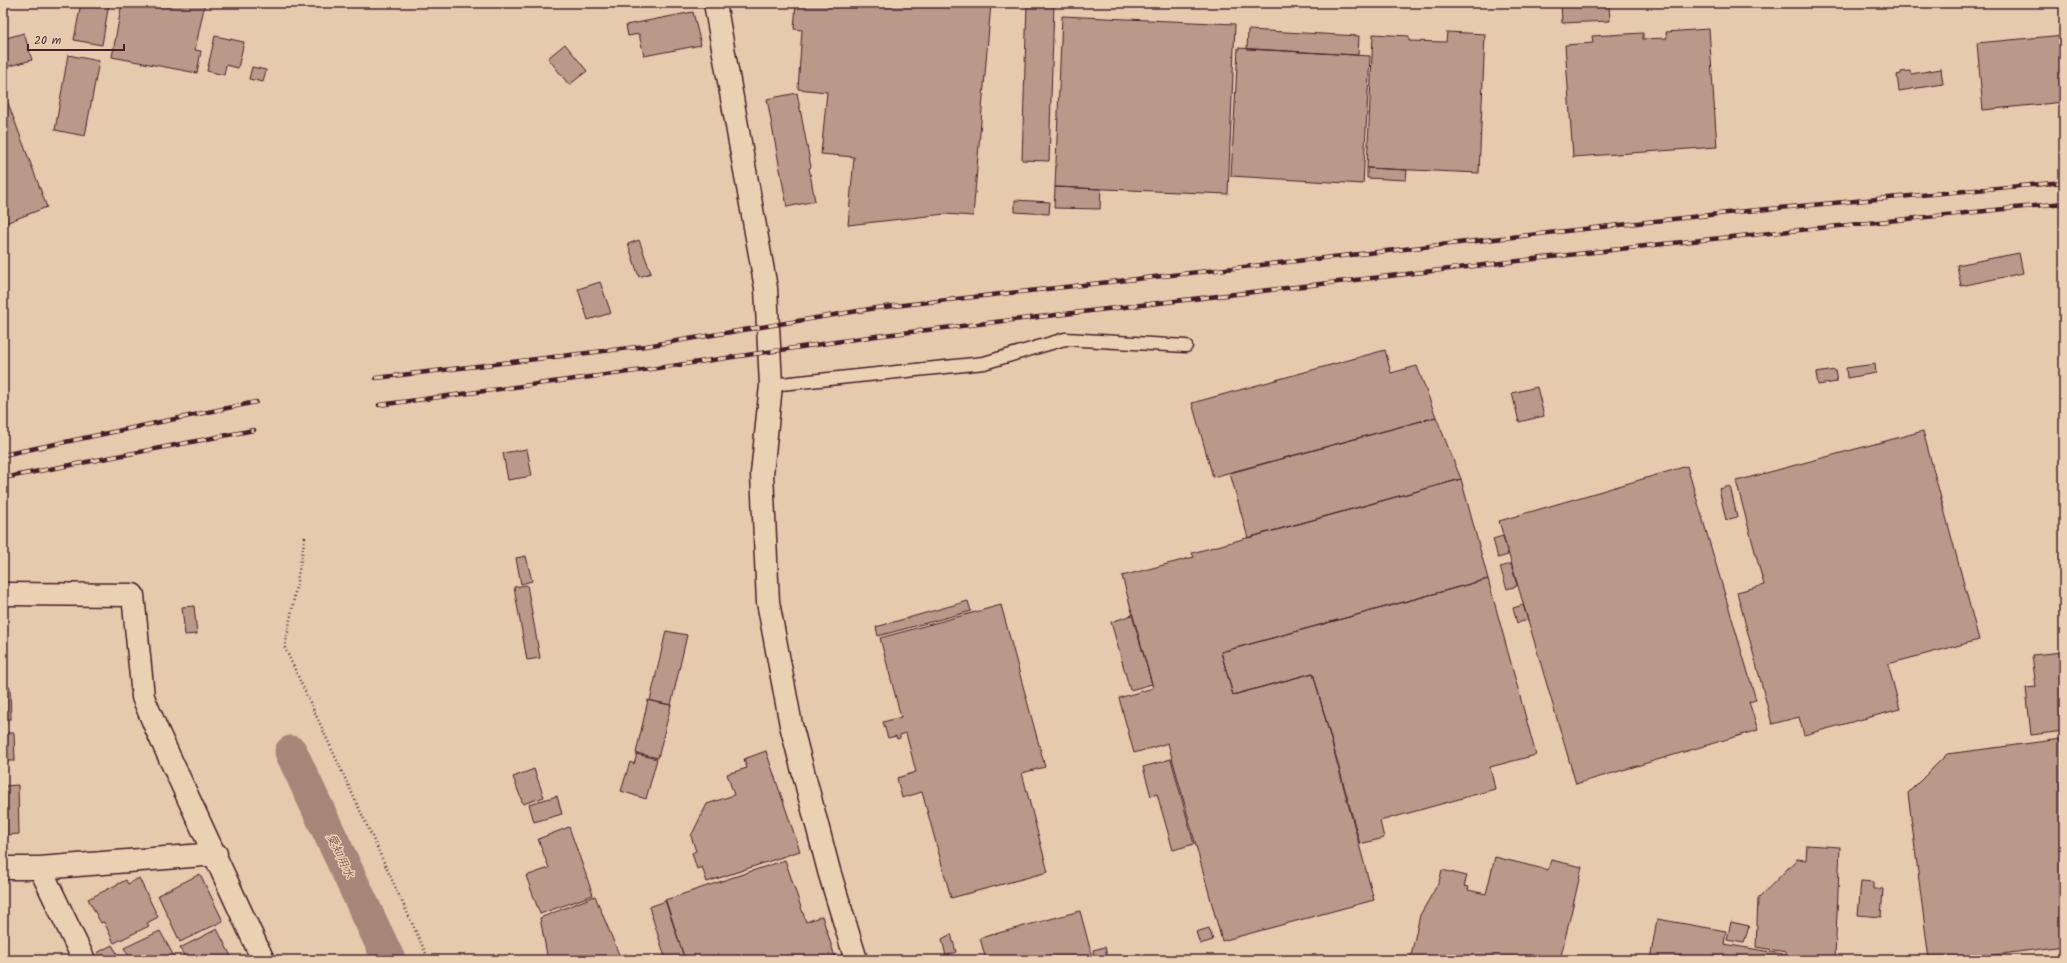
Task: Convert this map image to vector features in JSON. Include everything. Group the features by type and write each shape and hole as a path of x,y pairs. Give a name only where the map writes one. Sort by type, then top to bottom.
{"street":[{"path":"715,3 766,288 771,385 762,474 768,602 791,725 829,871 856,960"},
{"path":"3,594 133,595 143,697 156,728 216,854 263,960"},
{"path":"3,868 40,868 216,854"},
{"path":"40,868 84,960"}],"lane":[{"path":"771,385 984,363 1066,339 1186,346"}],"path":[{"path":"304,537 286,648 429,960"}],"building":[{"path":"81,3 109,3 102,45 74,40"},
{"path":"122,3 205,3 195,50 201,51 197,73 112,57"},
{"path":"796,3 991,3 973,216 945,214 848,225 854,157 821,154 827,92 798,89 802,30 794,29"},
{"path":"1027,3 1054,3 1049,161 1022,160"},
{"path":"1561,3 1609,3 1610,21 1562,23"},
{"path":"693,12 701,45 644,56 639,34 628,36 626,25"},
{"path":"1062,16 1235,24 1228,194 1055,187"},
{"path":"1709,29 1717,147 1573,157 1565,45 1593,43 1592,36 1643,33 1643,39 1667,38 1666,32"},
{"path":"1248,30 1359,36 1358,55 1247,49"},
{"path":"1447,32 1485,34 1479,173 1367,168 1373,34 1409,36 1409,41 1446,42"},
{"path":"24,33 32,60 5,67 3,60 3,39"},
{"path":"2064,35 2064,102 1983,110 1977,43"},
{"path":"215,36 244,42 238,68 226,65 224,75 207,71"},
{"path":"565,44 587,71 569,85 548,58"},
{"path":"1238,48 1370,56 1363,184 1231,176"},
{"path":"68,55 99,61 85,136 55,130"},
{"path":"252,67 266,70 263,82 249,79"},
{"path":"1941,69 1943,84 1899,91 1897,75 1901,74 1901,72 1910,71 1911,74"},
{"path":"3,90 47,207 3,224"},
{"path":"797,93 811,167 809,168 815,201 787,207 767,99"},
{"path":"1367,168 1407,170 1406,180 1367,178"},
{"path":"1055,187 1101,189 1100,209 1054,208"},
{"path":"1015,200 1050,202 1049,214 1015,212"},
{"path":"639,240 651,273 639,277 628,244"},
{"path":"2019,253 2023,273 1961,286 1957,265"},
{"path":"600,282 611,313 588,320 578,289"},
{"path":"1385,350 1391,373 1417,366 1436,417 1213,477 1192,403"},
{"path":"1875,364 1876,373 1847,378 1846,368"},
{"path":"1835,370 1837,382 1818,385 1816,373"},
{"path":"1537,387 1544,416 1519,422 1512,393"},
{"path":"1436,417 1461,479 1248,538 1230,473"},
{"path":"1923,431 1979,640 1888,664 1900,709 1804,735 1799,717 1772,724 1737,592 1764,585 1736,481"},
{"path":"527,449 532,476 508,480 503,453"},
{"path":"1687,466 1756,700 1749,702 1758,730 1576,784 1499,521"},
{"path":"1461,479 1488,579 1221,652 1233,695 1313,673 1374,900 1222,941 1168,743 1134,753 1119,698 1153,688 1122,576 1194,557 1192,553"},
{"path":"1730,486 1737,517 1726,520 1719,489"},
{"path":"1503,536 1508,555 1498,558 1493,539"},
{"path":"526,556 532,581 521,584 516,558"},
{"path":"1511,564 1517,586 1507,589 1500,567"},
{"path":"1488,579 1536,755 1490,767 1495,789 1380,821 1384,838 1360,844 1313,673 1233,695 1221,652"},
{"path":"527,585 540,658 527,660 514,587"},
{"path":"968,601 971,611 878,636 876,627"},
{"path":"1001,605 1045,767 1022,773 1048,872 951,898 922,792 902,798 897,778 916,772 906,733 900,735 900,738 897,739 896,736 888,738 883,722 901,717 880,638"},
{"path":"1523,605 1528,620 1517,623 1513,608"},
{"path":"194,606 197,634 185,635 182,607"},
{"path":"1132,615 1152,684 1130,690 1111,622"},
{"path":"666,631 687,635 671,705 650,701"},
{"path":"2064,652 2064,731 2031,735 2026,688 2036,687 2032,655"},
{"path":"3,680 5,680 5,688 10,687 11,719 6,719 6,727 3,727"},
{"path":"648,700 671,705 658,758 636,753"},
{"path":"3,733 14,733 15,761 3,761"},
{"path":"2062,739 2064,757 2064,946 1955,960 1929,960 1908,793 1947,754"},
{"path":"766,751 800,851 707,882 702,867 697,869 692,853 696,851 691,836 707,804 734,795 727,774 747,768 744,759"},
{"path":"637,754 657,759 646,799 621,791 630,762 634,764"},
{"path":"1171,759 1194,844 1173,850 1157,794 1151,796 1143,767"},
{"path":"534,769 544,797 523,804 513,777"},
{"path":"18,785 19,834 6,835 4,786"},
{"path":"557,796 562,814 534,822 529,804"},
{"path":"569,827 593,895 540,914 526,876 549,868 538,839"},
{"path":"1807,845 1840,847 1835,958 1833,960 1784,960 1786,952 1756,947 1758,899 1797,859 1806,860"},
{"path":"1495,857 1548,870 1551,860 1582,867 1560,960 1410,960 1420,915 1439,882 1442,870 1467,876 1464,886 1469,887 1468,890 1486,894"},
{"path":"785,860 806,922 822,916 836,960 685,960 665,900"},
{"path":"200,874 223,921 180,942 158,895"},
{"path":"139,878 158,917 147,923 149,926 114,943 104,922 101,923 88,899 126,880 128,884"},
{"path":"1861,881 1873,882 1873,889 1883,889 1881,917 1858,915"},
{"path":"595,896 620,957 626,954 628,960 548,960 540,918"},
{"path":"666,901 685,960 666,960 649,907"},
{"path":"1080,911 1093,960 986,960 980,938"},
{"path":"1657,919 1726,931 1724,944 1783,954 1782,960 1650,960"},
{"path":"1731,922 1749,926 1744,943 1727,940"},
{"path":"1209,928 1213,940 1200,944 1196,932"},
{"path":"217,929 233,960 186,960 180,948"},
{"path":"160,931 176,960 131,960 124,948"},
{"path":"951,934 956,952 946,956 942,939"},
{"path":"112,945 121,960 101,960 97,953"},
{"path":"1105,947 1108,960 1095,960 1093,950"}],"waterway":[{"name":"愛知用水","path":"291,752 389,960"}],"railway":[{"path":"376,378 646,346 876,308 1736,212 2064,182"},
{"path":"379,405 651,369 876,336 1663,244 2064,203"},
{"path":"3,455 256,402"},
{"path":"3,478 254,430"}]}
